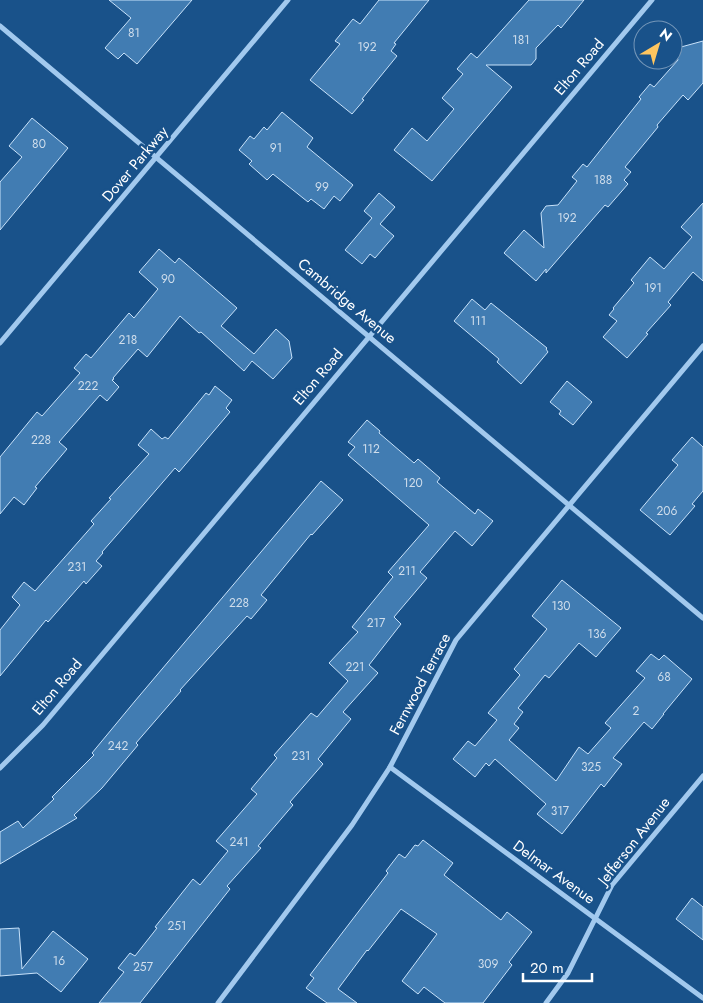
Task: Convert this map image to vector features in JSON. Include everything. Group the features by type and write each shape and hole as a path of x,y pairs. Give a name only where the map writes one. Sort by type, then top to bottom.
{"street":[{"name":"Dover Parkway","path":"0,343 288,0"},
{"name":"Elton Road","path":"0,768 42,725 652,0"},
{"name":"Cambridge Avenue","path":"0,26 703,618"},
{"name":"Fernwood Terrace","path":"218,1003 352,825 390,767 456,640 703,346"},
{"name":"Delmar Avenue","path":"390,767 703,998"},
{"name":"Jefferson Avenue","path":"546,1003 568,973 612,885 703,776"}],"building":[{"path":"109,0 192,0 137,64 124,53 118,59 105,48 131,18"},
{"path":"379,0 429,0 394,43 396,44 391,51 397,56 352,114 310,80 340,44 335,41 353,19 360,24"},
{"path":"529,0 584,0 561,28 558,25 536,48 536,59 531,65 486,65 512,87 432,181 394,150 412,128 427,141 454,109 442,98 463,74 457,69 471,53 477,58"},
{"path":"703,41 703,83 688,100 683,95 657,125 658,127 625,167 631,172 624,180 628,184 608,207 605,205 546,273 546,269 536,281 504,253 524,230 544,248 541,213 546,206 558,205 577,181 572,177 583,164 587,167 641,99 639,97 650,84 654,87 669,70 683,70 683,46"},
{"path":"282,112 313,138 307,147 353,185 340,201 334,196 324,209 311,199 308,202 273,174 267,180 249,164 252,161 239,150 250,136 254,139 264,127 267,130"},
{"path":"32,118 68,148 0,230 0,182 22,157 9,146"},
{"path":"379,193 395,207 380,224 394,236 375,258 370,254 362,264 345,250 372,218 364,211"},
{"path":"703,203 703,281 693,272 668,302 671,305 627,358 603,337 617,321 609,315 634,283 631,280 650,257 664,269 692,237 681,227"},
{"path":"159,249 175,263 179,258 237,308 221,326 254,354 276,329 289,341 292,358 273,379 252,361 244,371 201,332 199,333 180,316 147,357 138,349 112,380 119,387 107,401 100,395 59,442 67,449 35,487 37,488 24,505 14,497 0,514 0,457 37,412 42,416 80,373 74,368 86,354 91,358 129,313 134,318 158,289 139,272"},
{"path":"472,299 485,310 491,303 547,348 548,352 521,384 497,362 499,359 454,321"},
{"path":"567,381 592,402 573,425 559,414 561,411 550,402"},
{"path":"215,386 232,400 226,408 230,412 179,472 175,468 102,552 96,561 102,566 86,584 84,581 48,622 46,620 0,676 0,630 20,605 12,597 24,582 35,591 94,524 91,521 111,499 109,498 149,454 138,445 151,429 162,439 165,437 168,439 206,393 209,395"},
{"path":"367,420 414,463 418,459 440,478 437,482 475,514 478,509 493,521 472,546 455,531 420,572 427,578 394,617 401,624 369,665 378,673 343,712 351,719 318,759 323,764 290,802 293,805 258,846 261,848 227,886 230,889 140,1003 99,1003 124,972 118,968 130,953 135,956 193,879 200,885 228,851 216,841 257,794 251,789 277,758 274,755 311,713 317,717 348,681 329,663 358,632 352,627 393,577 388,572 429,525 348,455 355,447 348,442"},
{"path":"692,437 703,447 703,491 692,504 695,506 670,535 640,510 678,465 672,460"},
{"path":"321,481 343,500 311,534 261,595 267,600 251,619 247,616 180,690 102,788 74,815 77,818 0,864 0,832 18,821 23,828 54,799 52,797 94,755 92,753 135,701"},
{"path":"562,580 621,628 596,657 579,643 549,678 545,675 518,708 523,712 514,724 519,728 509,740 556,781 579,747 588,754 611,728 605,723 645,678 636,671 651,654 659,660 664,655 692,679 652,729 644,722 613,758 622,764 604,787 601,784 562,834 537,814 546,804 495,759 489,766 486,763 475,777 453,759 468,741 475,746 497,720 488,713 520,675 514,669 547,629 532,616"},
{"path":"423,840 453,863 444,875 501,920 507,912 532,932 509,962 512,965 483,1003 445,1003 424,987 418,994 402,981 437,934 401,909 338,989 357,1003 327,1003 306,988 314,978 310,975 388,873 386,871 399,854 405,858 415,845 418,846"},
{"path":"692,898 703,907 703,940 676,919"},
{"path":"19,928 22,969 53,931 88,959 61,992 37,973 0,976 0,929"}]}
